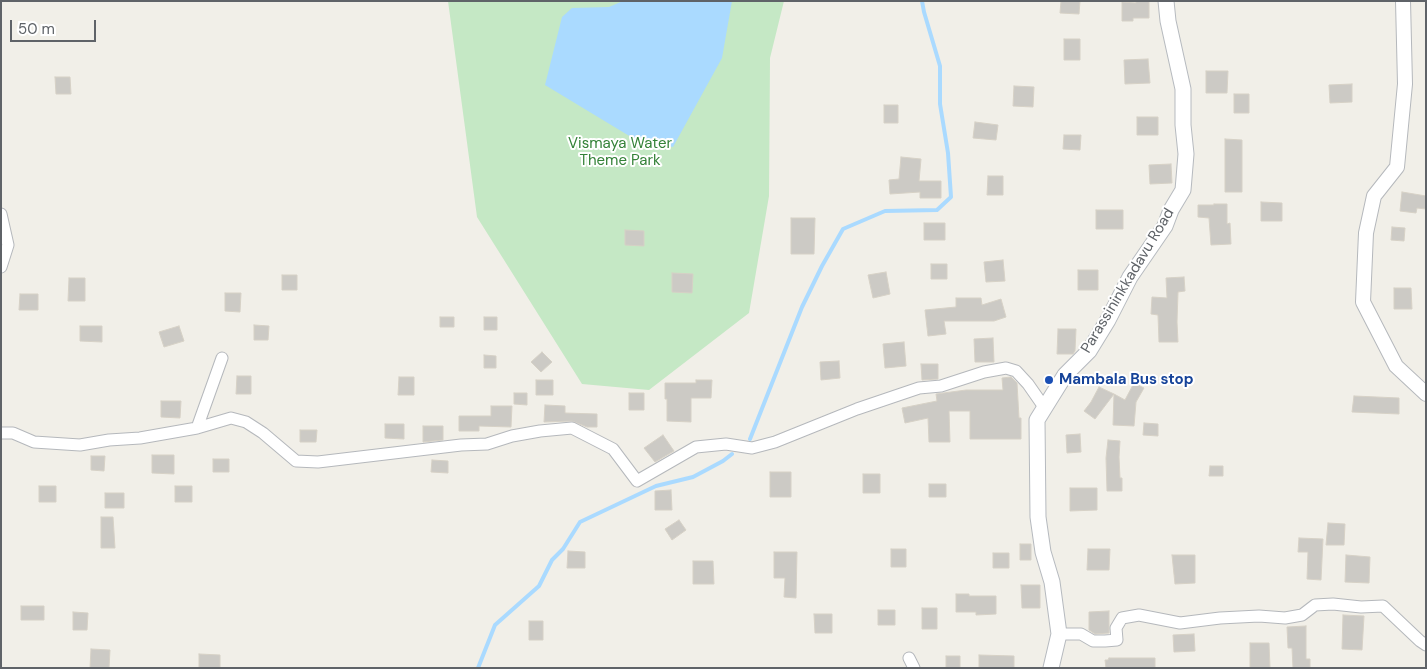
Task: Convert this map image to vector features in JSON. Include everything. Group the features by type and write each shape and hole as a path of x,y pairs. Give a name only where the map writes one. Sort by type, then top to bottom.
{"main road":[{"name":"Parassininkkadavu Road","path":"1051,668 1059,634 1052,582 1043,552 1038,518 1037,420 1065,375 1089,351 1108,320 1130,277 1165,226 1182,190 1186,154 1183,89 1168,21 1166,1"}],"street":[{"path":"1403,1 1405,84 1397,168 1374,196 1366,234 1363,302 1396,366 1426,394"},
{"path":"1,214 8,244 1,267"},
{"path":"197,428 222,358"},
{"path":"1,432 13,433 34,442 80,445 109,440 140,438 197,428 231,418 246,422 263,433 296,461 318,462 461,445 487,444 522,434 572,428 613,449 638,481 696,447 726,444 752,448 776,442 802,433 826,420 857,409 920,388 958,382 984,372 1006,368 1016,371 1044,407"},
{"path":"1059,634 1081,634 1093,641 1117,640 1116,628 1122,618 1139,615 1180,623 1259,616 1285,618 1302,615 1315,605 1333,604 1361,607 1383,606 1426,645"}],"green space":[{"name":"Vismaya Water Theme Park","path":"448,1 784,1 770,58 769,196 749,313 649,390 582,384 477,217"}],"water":[{"path":"623,1 732,1 722,58 673,147 631,137 545,85 562,17 572,8 609,7"}],"building":[{"path":"1061,1 1080,1 1079,14 1060,13"},
{"path":"1136,1 1149,1 1149,18 1133,18 1133,21 1122,21 1122,2 1136,3"},
{"path":"1064,39 1080,39 1080,60 1064,60"},
{"path":"1148,59 1150,83 1125,84 1124,60"},
{"path":"1206,71 1228,71 1227,93 1206,93"},
{"path":"55,77 70,77 71,94 56,94"},
{"path":"1352,84 1352,102 1330,103 1329,85"},
{"path":"1014,86 1034,87 1033,107 1013,106"},
{"path":"1234,94 1249,94 1249,113 1234,113"},
{"path":"884,105 898,105 898,123 884,123"},
{"path":"1137,117 1158,117 1158,135 1137,135"},
{"path":"975,122 998,125 996,140 973,138"},
{"path":"1064,135 1081,135 1080,150 1063,149"},
{"path":"1225,139 1242,140 1242,192 1225,192"},
{"path":"901,157 921,159 919,181 941,181 941,198 920,198 920,192 890,194 889,180 899,179"},
{"path":"1171,164 1172,183 1150,184 1149,165"},
{"path":"988,176 1003,176 1003,195 987,195"},
{"path":"1402,192 1426,196 1426,209 1417,208 1416,213 1400,211"},
{"path":"1261,202 1282,203 1282,221 1261,221"},
{"path":"1227,204 1227,224 1230,223 1231,244 1211,245 1209,218 1198,217 1198,205"},
{"path":"1096,210 1123,210 1123,229 1096,229"},
{"path":"791,218 815,218 814,254 791,254"},
{"path":"924,223 945,223 945,240 924,240"},
{"path":"1392,227 1405,228 1404,241 1391,240"},
{"path":"625,230 644,231 644,246 625,245"},
{"path":"1003,260 1005,281 986,282 984,262"},
{"path":"931,264 947,264 947,279 931,279"},
{"path":"1078,270 1098,270 1098,290 1078,290"},
{"path":"886,272 890,294 873,298 868,275"},
{"path":"672,273 693,274 692,293 672,292"},
{"path":"282,275 297,275 297,290 282,290"},
{"path":"1184,277 1185,291 1178,292 1178,342 1159,342 1158,315 1151,314 1152,297 1167,298 1166,278"},
{"path":"69,278 85,278 85,301 68,301"},
{"path":"1394,288 1411,288 1412,309 1394,309"},
{"path":"225,293 241,293 240,312 225,311"},
{"path":"20,294 38,294 38,310 19,310"},
{"path":"956,298 981,298 982,305 1001,299 1006,317 994,321 944,321 946,334 928,336 925,310 956,307"},
{"path":"440,317 454,317 454,327 440,327"},
{"path":"484,317 497,317 497,330 484,330"},
{"path":"254,325 269,326 268,340 254,340"},
{"path":"80,326 102,326 102,342 80,341"},
{"path":"179,326 184,341 164,347 159,332"},
{"path":"1058,329 1076,329 1075,351 1073,354 1057,354"},
{"path":"993,338 994,362 975,362 974,339"},
{"path":"904,342 906,366 885,368 883,344"},
{"path":"542,352 552,362 541,372 531,362"},
{"path":"484,355 496,356 496,368 484,368"},
{"path":"839,361 840,378 821,380 820,362"},
{"path":"921,364 938,364 938,379 922,380"},
{"path":"237,376 251,376 251,394 236,394"},
{"path":"399,377 414,377 414,395 398,395"},
{"path":"1011,377 1017,383 1021,439 970,439 970,411 949,411 950,442 929,442 928,418 905,423 902,408 937,401 936,394 966,390 1003,390 1002,378"},
{"path":"536,380 553,380 553,395 536,395"},
{"path":"696,380 712,380 711,398 691,398 691,422 667,421 665,383 696,383"},
{"path":"1134,383 1144,388 1136,402 1134,426 1113,425 1114,394 1125,400"},
{"path":"1099,387 1114,394 1095,419 1084,411"},
{"path":"514,393 527,393 527,405 514,404"},
{"path":"629,393 644,393 644,410 629,410"},
{"path":"1354,396 1399,398 1399,414 1352,412"},
{"path":"161,401 181,401 180,418 161,417"},
{"path":"545,405 565,406 565,413 597,414 597,427 587,427 572,421 544,422"},
{"path":"491,406 512,406 511,427 479,426 479,431 459,431 459,416 491,416"},
{"path":"1144,423 1158,424 1158,436 1143,435"},
{"path":"385,424 404,424 404,439 385,438"},
{"path":"423,426 443,426 443,440 423,442"},
{"path":"300,430 317,430 316,442 300,442"},
{"path":"1080,434 1081,452 1067,453 1066,435"},
{"path":"663,435 674,451 655,462 644,448"},
{"path":"1108,440 1120,441 1119,457 1122,491 1107,491 1106,458"},
{"path":"152,455 174,455 174,474 152,473"},
{"path":"91,456 105,456 104,471 91,470"},
{"path":"213,459 229,459 229,472 213,472"},
{"path":"432,460 448,461 448,473 431,472"},
{"path":"1210,466 1223,466 1223,476 1209,476"},
{"path":"770,472 791,472 791,497 770,497"},
{"path":"863,474 880,474 880,493 863,493"},
{"path":"929,484 946,484 946,497 929,497"},
{"path":"39,486 56,486 56,502 39,502"},
{"path":"175,486 192,486 192,502 175,502"},
{"path":"1070,488 1097,488 1097,510 1070,511"},
{"path":"671,490 672,510 655,510 655,491"},
{"path":"105,493 124,493 124,508 105,508"},
{"path":"101,517 113,517 115,548 101,548"},
{"path":"679,520 686,530 672,540 665,529"},
{"path":"1328,523 1345,524 1344,545 1326,545"},
{"path":"1299,538 1323,539 1321,580 1307,579 1308,552 1298,552"},
{"path":"1020,544 1031,544 1031,560 1020,560"},
{"path":"891,549 906,549 906,567 891,567"},
{"path":"1088,549 1110,549 1109,570 1087,570"},
{"path":"568,551 585,552 585,568 567,568"},
{"path":"774,552 797,552 796,598 784,597 785,578 774,578"},
{"path":"993,553 1009,553 1009,568 993,568"},
{"path":"1172,555 1195,555 1195,583 1175,584"},
{"path":"1346,555 1370,557 1369,583 1345,582"},
{"path":"693,561 713,561 714,584 693,584"},
{"path":"1021,585 1040,585 1040,608 1022,608"},
{"path":"956,594 996,596 996,614 976,615 976,612 956,612"},
{"path":"21,606 44,606 44,620 21,620"},
{"path":"922,608 937,608 937,629 922,629"},
{"path":"878,610 895,610 895,625 878,625"},
{"path":"1109,611 1109,633 1095,634 1089,630 1089,612"},
{"path":"73,612 88,613 87,630 73,630"},
{"path":"814,614 832,614 832,633 815,633"},
{"path":"1343,615 1364,616 1362,650 1342,649"},
{"path":"529,621 543,621 543,640 529,640"},
{"path":"1306,626 1306,659 1310,659 1310,668 1293,668 1292,648 1288,648 1287,627"},
{"path":"1194,634 1195,651 1174,652 1173,635"},
{"path":"1250,643 1269,643 1270,668 1250,668"},
{"path":"91,649 110,650 109,668 90,668"},
{"path":"199,654 220,655 220,668 199,668"},
{"path":"979,655 1014,656 1014,668 979,668"},
{"path":"946,656 960,656 960,668 946,668"},
{"path":"1109,658 1155,658 1155,668 1106,668 1105,660"}],"waterway":[{"path":"750,439 802,307 843,229 885,211 937,210 951,197 948,153 940,104 940,66 922,1"},
{"path":"478,668 495,625 539,586 552,560 563,549 580,522 656,486 693,477 732,454"}],"place":[{"name":"Mambala Bus stop","path":"1049,380"}]}
